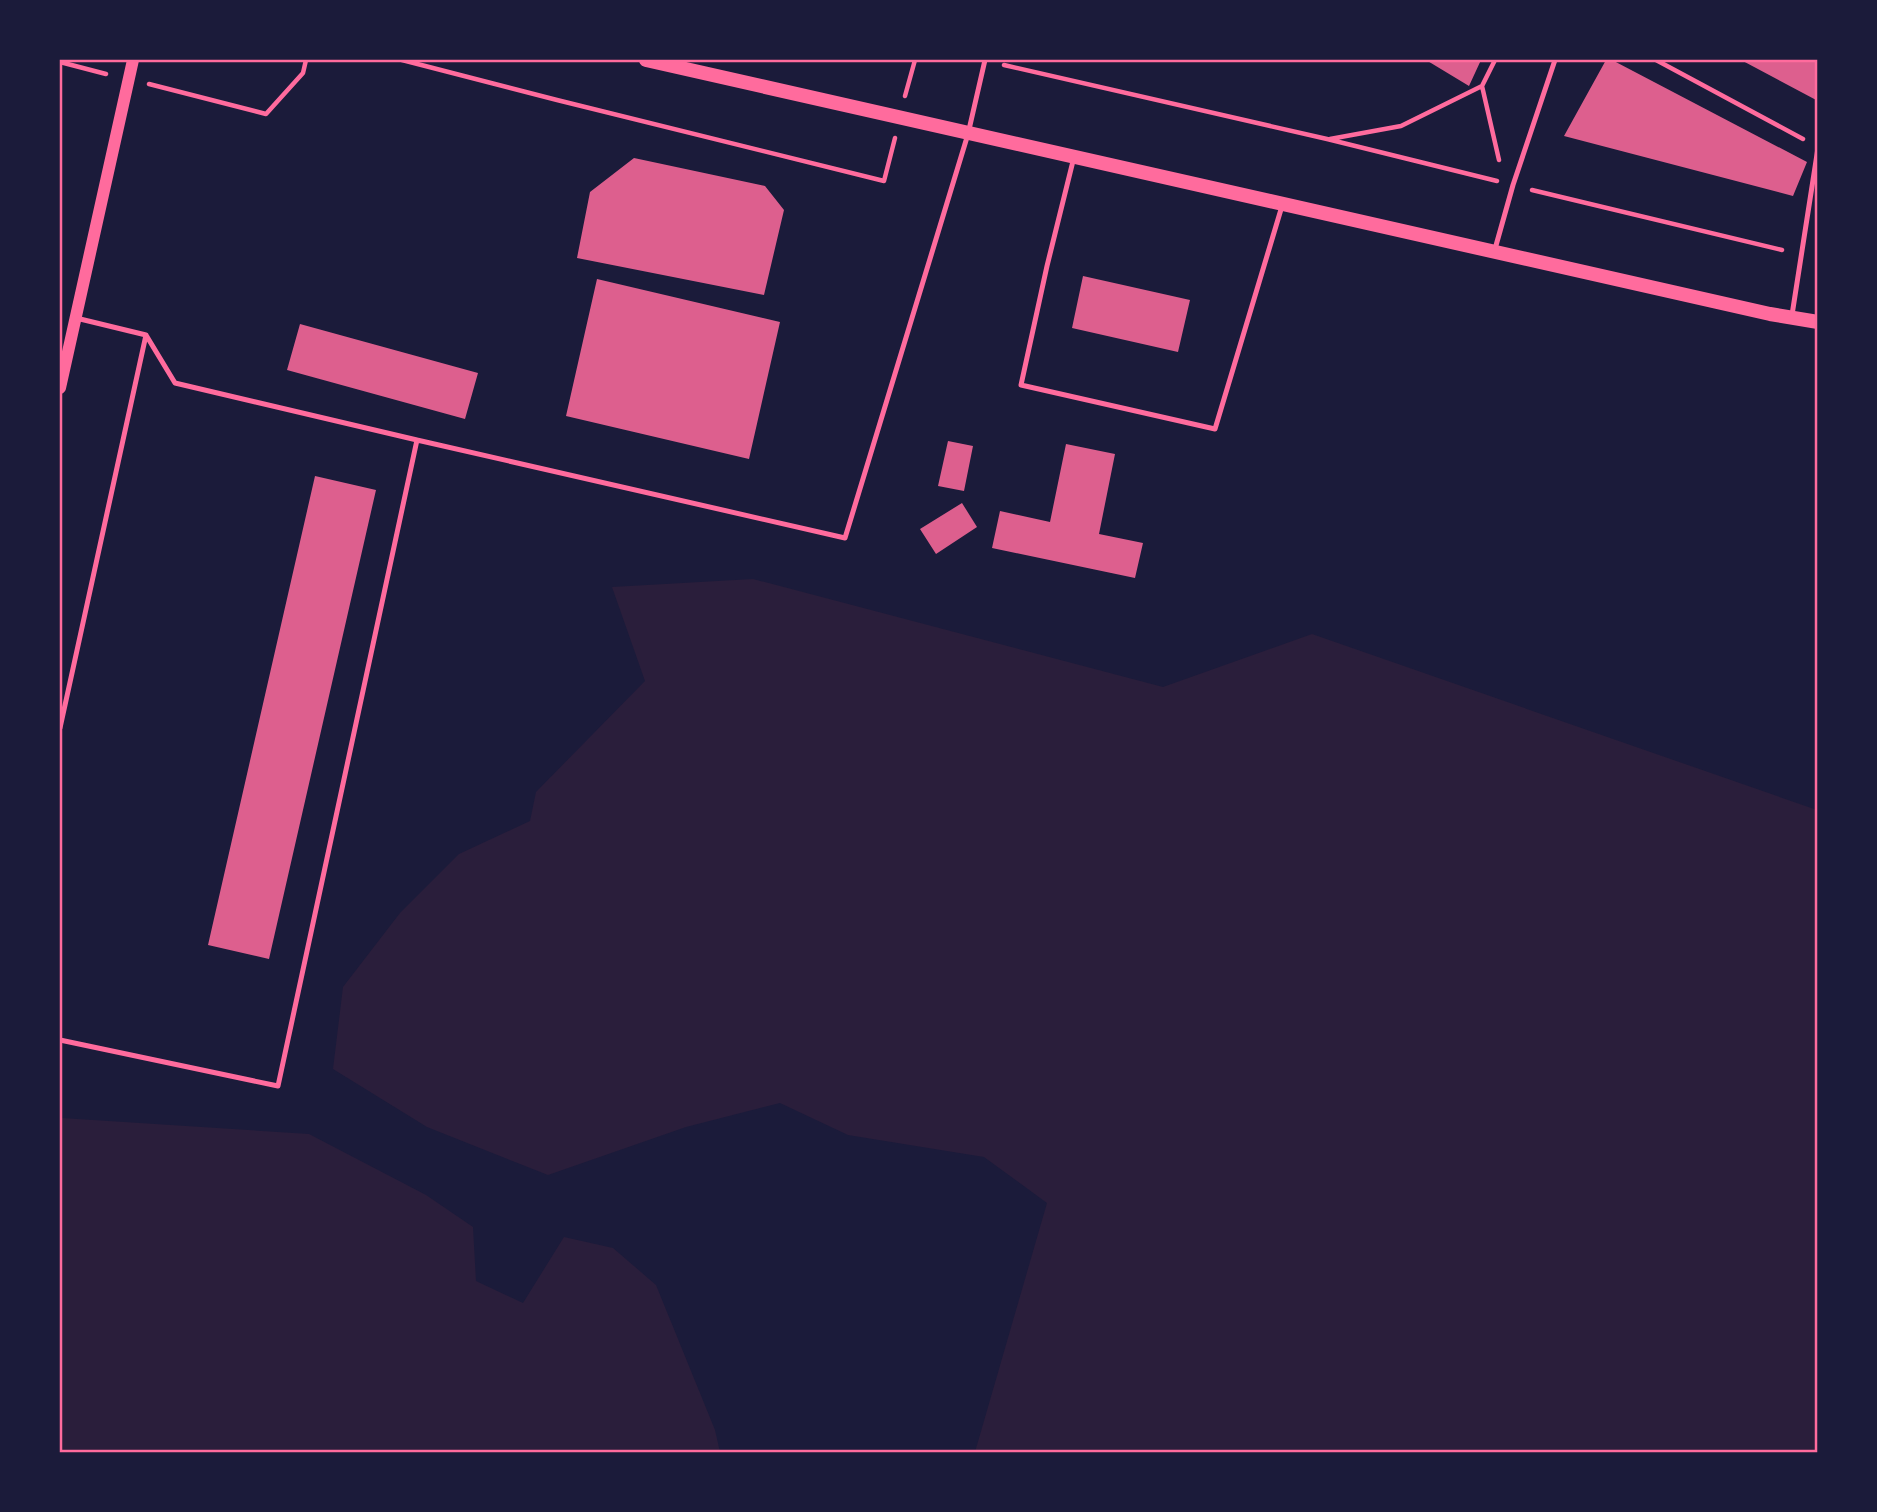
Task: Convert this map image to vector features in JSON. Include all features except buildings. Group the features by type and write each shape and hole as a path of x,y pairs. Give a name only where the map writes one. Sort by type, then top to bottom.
{"main road":[{"path":"646,60 1494,252 1818,322"}],"street":[{"path":"60,388 133,60"}],"lane":[{"path":"74,318 146,335 175,383 845,538 968,134 985,60"},
{"path":"1494,252 1513,185 1555,60"},
{"path":"1792,318 1818,148"},
{"path":"1074,157 1021,385 1214,429 1283,204"},
{"path":"60,728 146,335"},
{"path":"60,1040 278,1086 416,440"}],"path":[{"path":"60,62 266,114 303,73 306,60"},
{"path":"402,60 884,181"},
{"path":"985,60 1327,139 1800,255"},
{"path":"1327,139 1401,125 1482,86 1495,60"},
{"path":"1656,60 1810,141"},
{"path":"1482,86 1504,183"}],"shaded area":[{"path":"753,579 1163,687 1312,634 1817,810 1817,1452 975,1452 1047,1203 984,1157 848,1135 780,1103 686,1127 548,1175 427,1127 333,1069 343,987 400,913 459,854 530,821 536,792 645,681 612,587"},
{"path":"62,1118 309,1134 426,1195 473,1227 476,1281 523,1303 564,1237 613,1248 656,1285 715,1430 720,1452 60,1452"}]}
